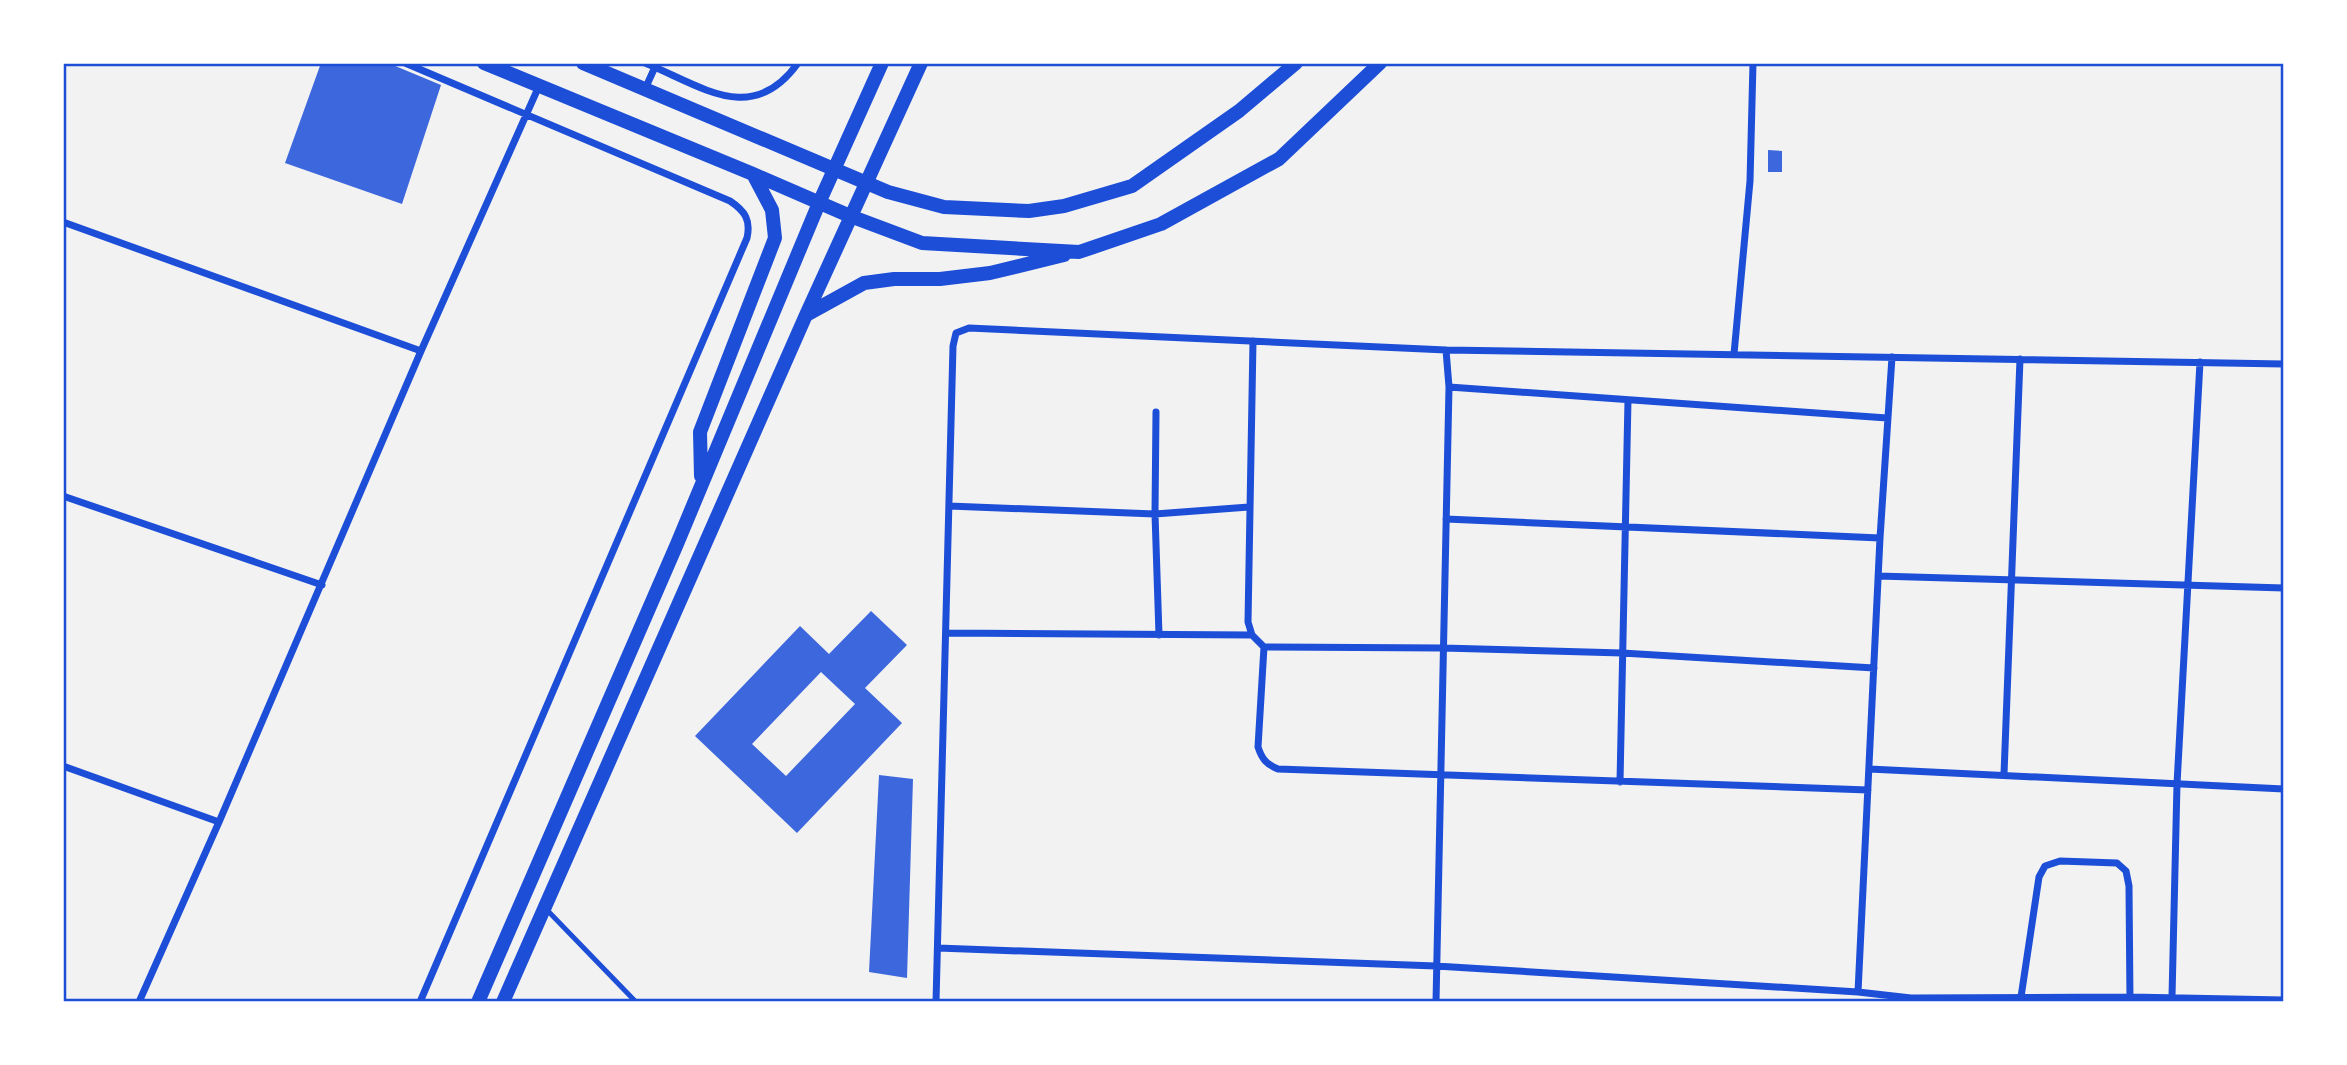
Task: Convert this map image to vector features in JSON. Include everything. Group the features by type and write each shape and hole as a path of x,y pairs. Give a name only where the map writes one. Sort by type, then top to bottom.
{"main road":[{"path":"485,63 850,216 922,243 1079,252"},
{"path":"583,63 865,183 944,207 1029,211 1064,206 1132,186 1239,111 1296,63"},
{"path":"478,1002 701,485 819,203 882,63"},
{"path":"503,1002 850,216 921,63"},
{"path":"806,315 864,283 990,273 1079,252 1161,224 1279,159 1380,63"},
{"path":"701,485 700,432 775,238 772,210 753,174"},
{"path":"522,901 545,908"}],"street":[{"path":"405,63 730,201 746,215 749,226 747,238 420,1002"},
{"path":"645,63 721,95 738,99 760,95 777,87 798,63"},
{"path":"1734,354 1750,181 1753,63"},
{"path":"645,89 654,67"},
{"path":"139,1002 322,585 421,351 540,86"},
{"path":"63,222 421,351"},
{"path":"936,1002 953,345 956,333 969,328 1446,350 2284,364"},
{"path":"1253,341 1248,622 1252,635 1264,647 1622,653 1874,668"},
{"path":"1436,1002 1449,387 1446,350"},
{"path":"1858,992 1886,418 1892,357"},
{"path":"2004,774 2020,359"},
{"path":"2172,998 2177,785 2200,362"},
{"path":"1449,387 1886,418"},
{"path":"1620,782 1628,400"},
{"path":"1156,412 1155,514 1159,635"},
{"path":"63,496 322,585"},
{"path":"949,506 1155,514 1249,507"},
{"path":"1446,519 1880,538"},
{"path":"1878,576 2284,587"},
{"path":"946,633 1252,635"},
{"path":"1264,647 1258,747 1268,765 1278,769 1868,790"},
{"path":"63,766 219,821"},
{"path":"1870,769 2284,789"},
{"path":"2021,997 2039,877 2045,866 2060,861 2117,863 2126,871 2129,886 2130,999"},
{"path":"937,948 1436,966 1858,992 1911,1000 2021,997 2284,1000"}],"lane":[{"path":"545,908 636,1002"}],"building":[{"path":"321,63 388,63 441,85 402,204 285,163"},
{"path":"1768,150 1782,151 1782,172 1768,172"},
{"path":"871,611 907,645 865,688 902,723 797,833 695,736 800,626 829,654","holes":["821,672 855,704 786,776 752,744"]},
{"path":"879,775 913,779 907,978 869,972"}]}
